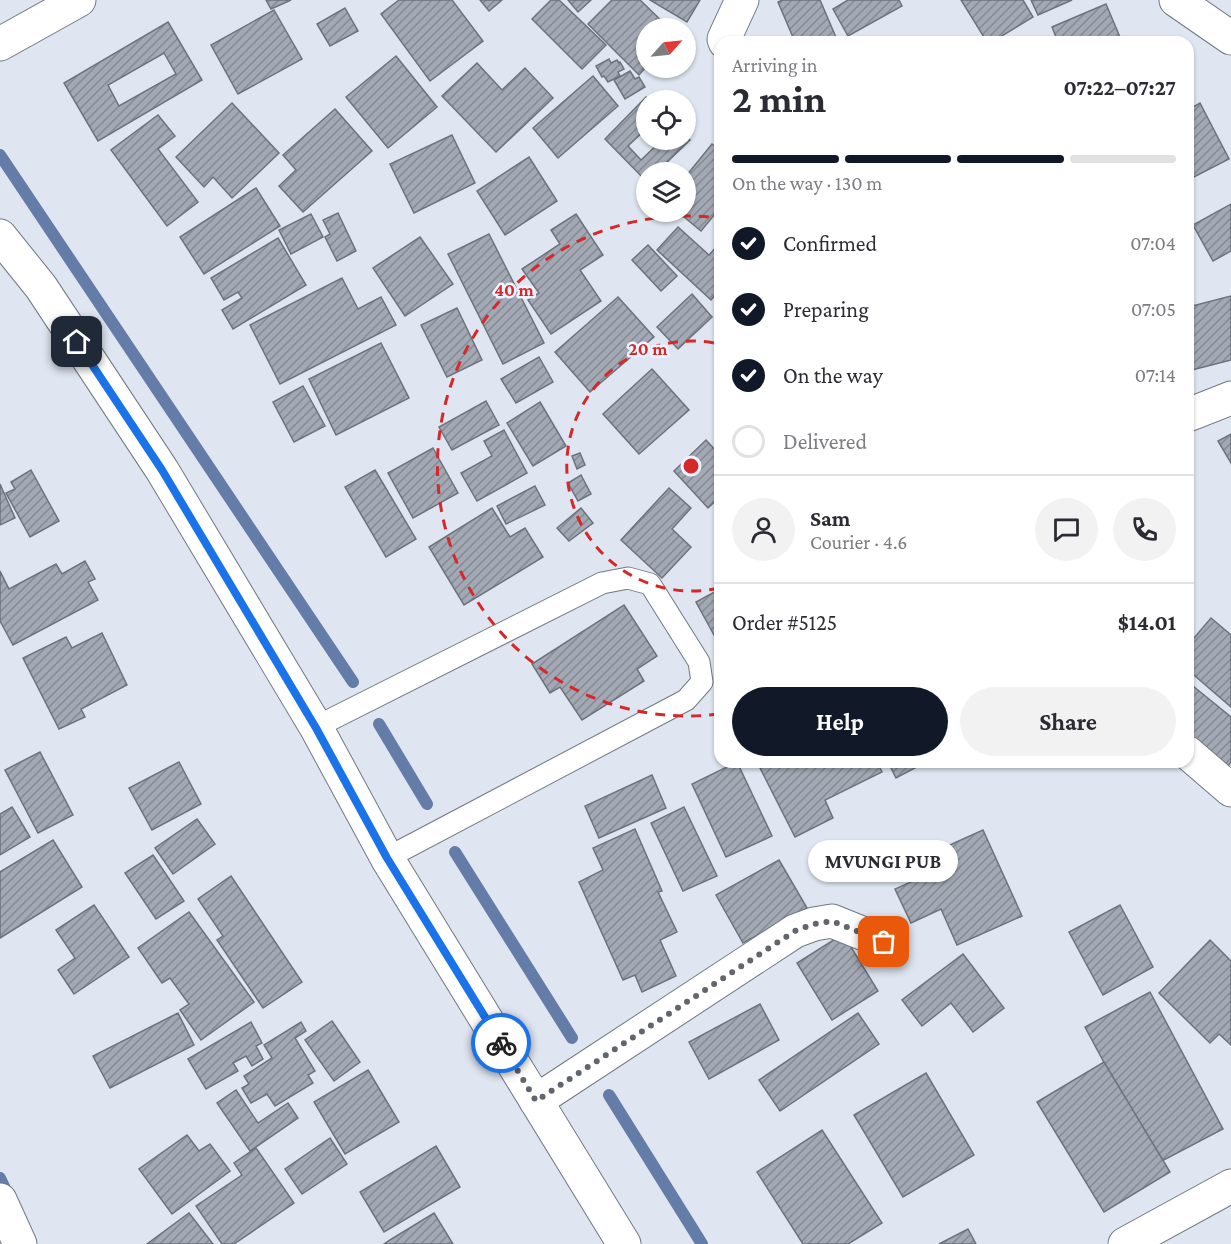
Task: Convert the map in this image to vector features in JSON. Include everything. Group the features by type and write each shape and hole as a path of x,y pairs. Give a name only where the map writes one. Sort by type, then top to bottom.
{"main road":[{"path":"0,44 79,0"},
{"path":"725,36 742,0"},
{"path":"1176,0 1231,39"},
{"path":"0,236 41,287 162,470 316,728 387,858 624,1244"},
{"path":"1194,413 1231,398"},
{"path":"1194,758 1231,790"},
{"path":"536,1101 795,931 814,924 832,921 884,942"},
{"path":"1125,1244 1231,1186"},
{"path":"0,1200 20,1244"}],"lane":[{"path":"316,728 602,583 628,578 650,584 699,662 702,682 686,700 387,858"}],"building":[{"path":"266,0 291,0 271,9"},
{"path":"399,0 452,0 483,41 430,81 381,14"},
{"path":"480,0 502,0 489,11"},
{"path":"551,0 559,0 606,45 582,69 532,19"},
{"path":"568,0 591,0 578,12"},
{"path":"612,0 640,0 659,18 636,18 636,72 588,24"},
{"path":"650,0 700,0 689,18 680,18"},
{"path":"782,0 820,0 835,36 792,36 778,2"},
{"path":"848,0 899,0 902,6 848,36 833,9"},
{"path":"961,0 1023,0 1033,17 1002,36 983,36"},
{"path":"1031,0 1072,0 1038,15"},
{"path":"1106,4 1119,36 1056,36 1052,27"},
{"path":"345,8 358,31 330,46 317,24"},
{"path":"274,10 302,59 238,94 211,45"},
{"path":"168,22 202,80 98,141 64,83","holes":["164,53 176,74 119,106 108,85"]},
{"path":"396,56 437,107 388,148 346,97"},
{"path":"609,59 611,63 617,60 620,62 624,69 618,72 620,76 608,82 596,66"},
{"path":"477,63 502,90 525,68 553,98 496,152 442,96"},
{"path":"630,71 635,79 640,78 645,87 636,90 636,92 625,99 614,80"},
{"path":"593,76 618,106 558,158 533,128"},
{"path":"232,103 279,153 232,198 213,177 204,187 176,157"},
{"path":"1200,103 1229,159 1194,177 1194,106"},
{"path":"636,107 636,138 628,146 641,160 652,150 680,150 667,162 636,162 636,171 605,139"},
{"path":"335,109 372,151 303,212 279,186 296,170 283,155"},
{"path":"158,115 175,136 158,149 198,202 167,226 111,150"},
{"path":"452,135 475,183 414,213 390,164"},
{"path":"712,144 714,146 714,215 701,231 690,222 696,222 696,164"},
{"path":"529,157 557,201 505,235 477,191"},
{"path":"256,188 280,226 204,274 180,237"},
{"path":"1231,204 1231,251 1213,261 1194,224"},
{"path":"338,213 356,251 337,261 325,237 330,234 323,220"},
{"path":"311,214 323,237 291,254 279,230"},
{"path":"576,214 603,255 580,270 601,301 551,334 528,300 539,293 522,269 560,244 551,230"},
{"path":"678,227 709,255 714,250 714,297 711,300 657,250"},
{"path":"489,234 544,343 503,364 448,254"},
{"path":"420,237 453,284 405,316 373,268"},
{"path":"278,238 306,285 233,329 222,310 242,298 238,292 224,300 211,278"},
{"path":"648,245 677,276 661,291 632,260"},
{"path":"342,278 358,309 381,297 396,325 280,384 250,325"},
{"path":"692,294 712,317 678,349 657,327"},
{"path":"1231,296 1231,360 1194,369 1194,305"},
{"path":"618,297 654,337 590,392 555,352"},
{"path":"457,308 482,360 447,377 421,325"},
{"path":"381,343 409,398 336,435 309,379"},
{"path":"539,357 553,382 516,403 501,379"},
{"path":"652,369 689,410 639,454 603,414"},
{"path":"303,386 325,426 294,442 273,402"},
{"path":"486,401 499,425 452,450 439,427"},
{"path":"540,402 566,446 533,466 507,423"},
{"path":"504,430 527,473 477,501 461,473 492,456 484,441"},
{"path":"1231,434 1231,463 1218,441"},
{"path":"706,440 714,449 714,502 708,508 674,471"},
{"path":"433,448 458,493 413,518 388,473"},
{"path":"580,453 585,465 577,469 572,456"},
{"path":"31,470 59,521 30,537 6,493 15,489 11,482"},
{"path":"375,470 416,539 386,557 345,487"},
{"path":"581,475 591,494 578,501 568,483"},
{"path":"0,484 15,518 0,525"},
{"path":"535,486 545,505 506,524 497,506"},
{"path":"669,488 691,508 672,529 691,547 662,578 621,540"},
{"path":"492,508 510,537 525,528 543,557 464,605 429,547"},
{"path":"581,508 593,523 569,541 557,528"},
{"path":"85,561 95,579 88,582 98,600 13,645 0,621 0,571 9,589 56,564 62,574"},
{"path":"714,592 714,635 696,602"},
{"path":"624,605 657,656 637,669 644,681 582,720 560,687 550,693 532,664"},
{"path":"1211,618 1231,635 1231,707 1194,675 1194,638"},
{"path":"102,633 127,685 81,709 85,717 59,729 23,658 66,637 72,648"},
{"path":"1194,687 1231,717 1231,762 1224,771 1194,748"},
{"path":"40,752 73,815 38,833 5,770"},
{"path":"179,762 201,804 152,830 129,788"},
{"path":"725,768 740,768 772,836 726,857 692,784"},
{"path":"760,768 880,768 882,772 825,800 833,818 795,837"},
{"path":"891,768 915,768 896,778"},
{"path":"652,775 666,808 599,838 585,806"},
{"path":"12,807 30,837 0,855 0,814"},
{"path":"684,807 717,876 683,891 651,823"},
{"path":"197,819 215,844 173,874 155,848"},
{"path":"635,829 662,891 658,892 677,932 660,940 676,976 642,992 635,975 623,980 579,882 603,870 593,848"},
{"path":"983,830 1022,916 957,945 941,909 911,923 895,889 922,877 914,861"},
{"path":"53,840 82,887 0,938 0,872"},
{"path":"153,855 184,901 156,919 125,873"},
{"path":"779,860 807,908 743,943 716,895"},
{"path":"231,876 302,982 263,1008 217,940 223,936 198,899"},
{"path":"94,905 129,957 74,994 58,970 75,958 56,930"},
{"path":"1120,905 1153,967 1103,995 1069,932"},
{"path":"189,912 254,1002 201,1040 180,1010 189,1004 170,978 162,983 138,948"},
{"path":"843,934 878,991 832,1020 797,963"},
{"path":"1210,940 1231,961 1231,1045 1219,1034 1210,1043 1159,993"},
{"path":"963,954 1004,1008 973,1032 951,1003 922,1026 902,1000"},
{"path":"1150,992 1223,1129 1158,1163 1085,1027"},
{"path":"760,1004 779,1040 709,1079 689,1042"},
{"path":"178,1013 194,1045 110,1088 93,1056"},
{"path":"858,1013 879,1044 780,1111 759,1080"},
{"path":"332,1021 360,1062 334,1081 305,1040"},
{"path":"251,1022 262,1043 256,1046 263,1059 252,1066 246,1056 233,1063 238,1071 206,1089 188,1059"},
{"path":"301,1022 306,1031 295,1038 315,1071 308,1075 313,1083 275,1106 267,1094 251,1103 242,1088 249,1084 244,1076 272,1058 264,1045"},
{"path":"1104,1062 1170,1172 1104,1212 1037,1102"},
{"path":"368,1070 399,1122 345,1154 314,1102"},
{"path":"926,1073 974,1155 903,1197 854,1115"},
{"path":"236,1090 258,1123 288,1103 298,1118 250,1151 217,1103"},
{"path":"822,1130 882,1223 848,1244 803,1244 757,1172"},
{"path":"187,1135 199,1151 210,1144 230,1171 172,1214 139,1169"},
{"path":"330,1138 347,1164 302,1194 285,1169"},
{"path":"436,1146 460,1187 384,1232 360,1192"},
{"path":"256,1148 294,1203 234,1244 222,1244 196,1206 242,1175 234,1163"},
{"path":"189,1213 213,1244 147,1244"},
{"path":"434,1213 453,1244 384,1244 390,1240"},
{"path":"968,1229 976,1244 939,1244"}],"waterway":[{"path":"0,155 353,682"},
{"path":"379,724 427,804"},
{"path":"455,852 572,1038"},
{"path":"609,1095 702,1244"},
{"path":"0,1178 10,1199"}],"way so far":[{"path":"501,1043 536,1101 795,931 814,924 832,921 884,942"}],"place":[{"name":"MVUNGI PUB","path":"884,942"}],"route":[{"path":"77,342 162,470 316,728 387,858 501,1043"}]}
